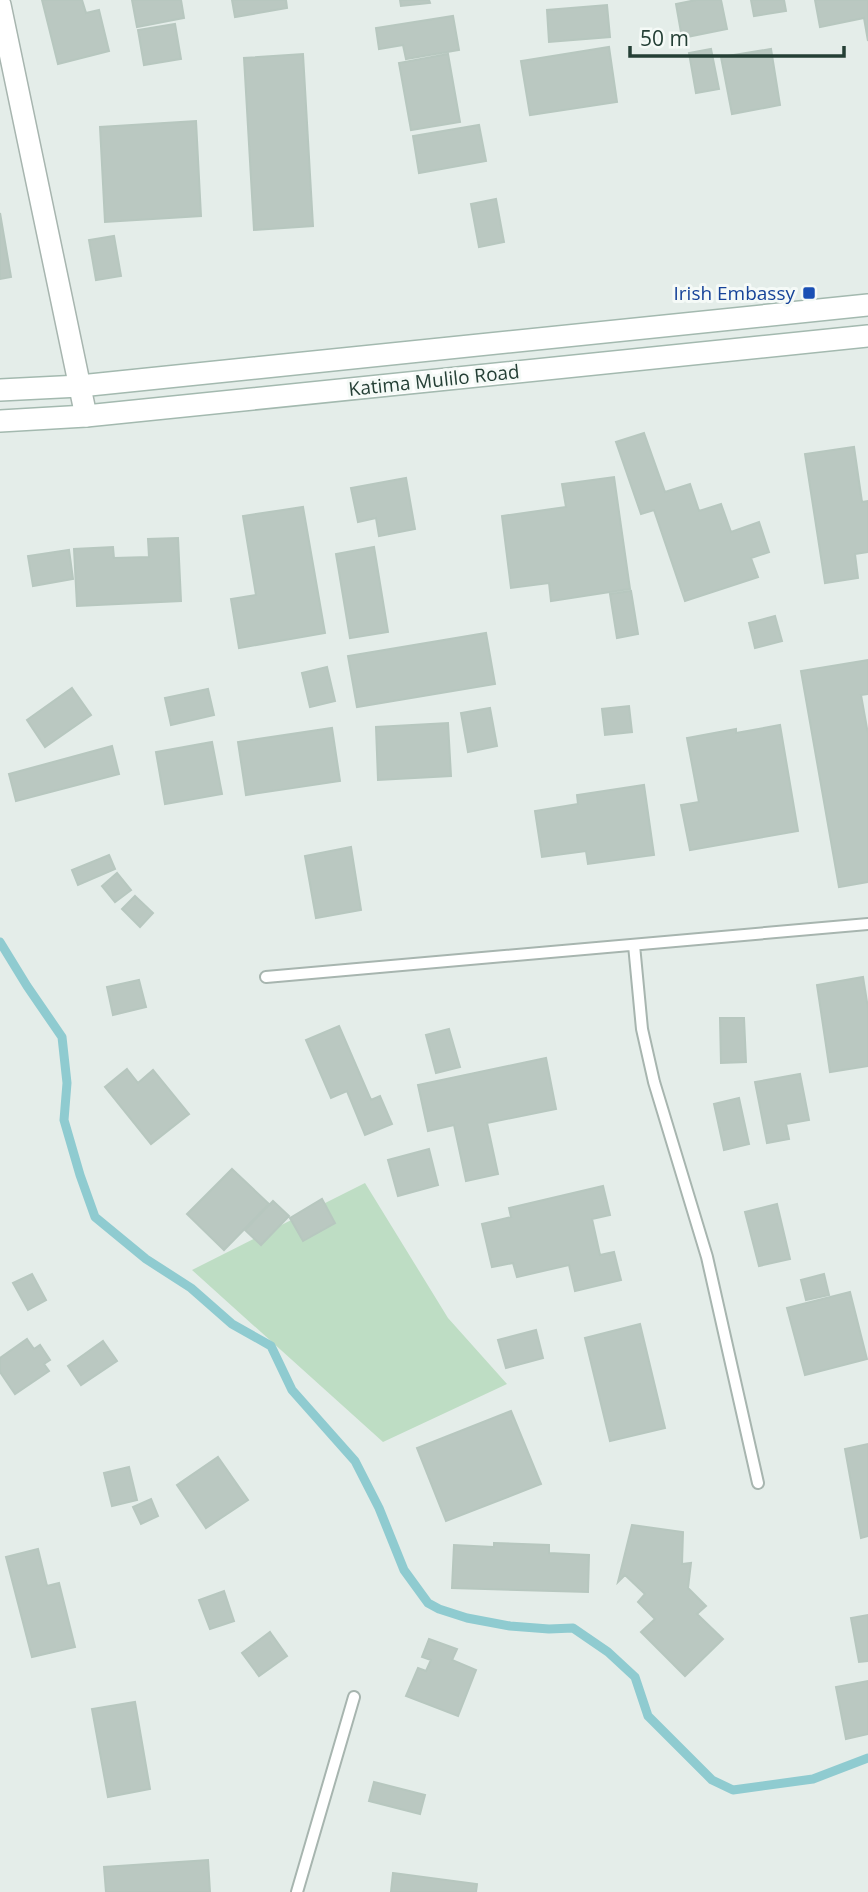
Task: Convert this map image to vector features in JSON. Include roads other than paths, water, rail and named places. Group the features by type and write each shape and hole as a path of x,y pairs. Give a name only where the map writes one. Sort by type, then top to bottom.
{"main road":[{"path":"0,5 86,416"},
{"name":"Katima Mulilo Road","path":"0,390 80,386 868,305"},
{"name":"Katima Mulilo Road","path":"0,421 86,416 868,336"}],"lane":[{"path":"266,977 868,924"},
{"path":"634,945 642,1029 654,1082 707,1257 758,1483"},
{"path":"297,1892 354,1697"}],"waterway":[{"path":"0,942 62,1037 67,1083 64,1120 95,1217 146,1259 191,1288 232,1324 271,1346 292,1390 355,1461 379,1508 404,1570 428,1603 467,1618 510,1626 573,1628 608,1652 635,1677 648,1716 712,1780 733,1790 813,1779 868,1758"}],"place":[{"name":"Irish Embassy","path":"809,293"}]}
